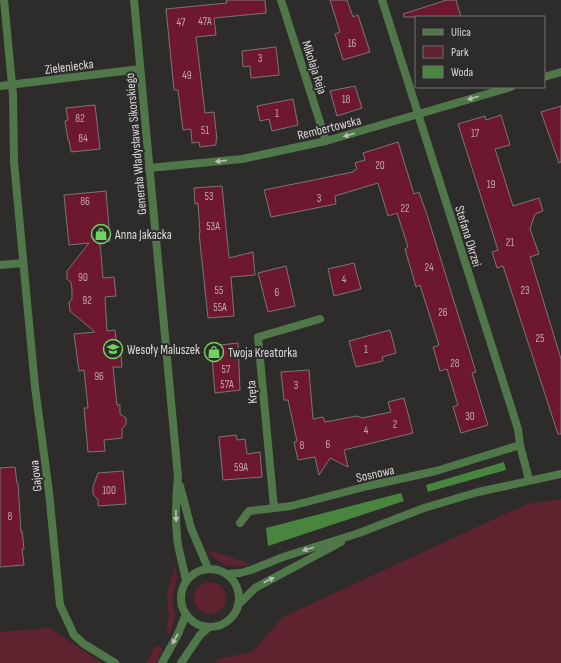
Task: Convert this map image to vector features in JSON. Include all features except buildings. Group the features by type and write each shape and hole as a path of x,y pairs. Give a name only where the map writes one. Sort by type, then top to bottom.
{"street":[{"name":"Gajowa","path":"4,0 12,85 14,162 23,263 35,387 48,480 60,605 74,635 84,644 115,663"},
{"name":"Generała Władysława Sikorskiego","path":"134,0 178,477 191,528 208,568"},
{"name":"Mikołaja Reja","path":"281,0 326,141"},
{"name":"Stefana Okrzei","path":"382,0 518,429 520,445 527,467 529,480"},
{"name":"Zieleniecka","path":"0,86 140,69"},
{"path":"545,77 561,72"},
{"name":"Rembertowska","path":"149,168 242,159 326,141 508,88"},
{"path":"0,265 23,263"},
{"name":"Kręta","path":"274,508 258,337 320,319"},
{"name":"Sosnowa","path":"240,523 249,511 291,506 368,486 436,471 520,445"},
{"path":"228,574 245,572 283,557 359,533 431,506 478,492 561,474"},
{"name":"Generała Władysława Sikorskiego","path":"178,477 176,507 177,536 186,582"},
{"path":"239,605 239,592 233,579 222,571 208,568 196,572 186,582 181,595 181,602 186,614 196,624 209,627 222,625 228,621 239,605 255,588 359,533"},
{"path":"162,663 178,634 186,614"},
{"path":"181,663 200,635 209,627"}],"green space":[{"path":"561,499 561,663 215,663 218,659 252,652 283,617 527,504"},
{"path":"208,550 250,564 244,566 232,566 226,564 216,559"},
{"path":"175,564 177,577 172,598 175,616 170,634 166,631 169,618 167,599"},
{"path":"207,582 213,582 223,589 226,598 225,604 219,611 213,614 207,614 197,607 194,601 194,595 201,585"},
{"path":"50,628 102,663 0,663 0,632"},
{"path":"158,646 163,649 156,663 147,663 154,648"}],"water":[{"path":"504,462 506,470 428,492 426,485"},
{"path":"401,493 404,501 268,546 266,528"}],"place":[{"name":"Anna Jakacka","path":"101,234"},
{"name":"Wesoły Maluszek","path":"113,349"},
{"name":"Twoja Kreatorka","path":"214,352"}]}
